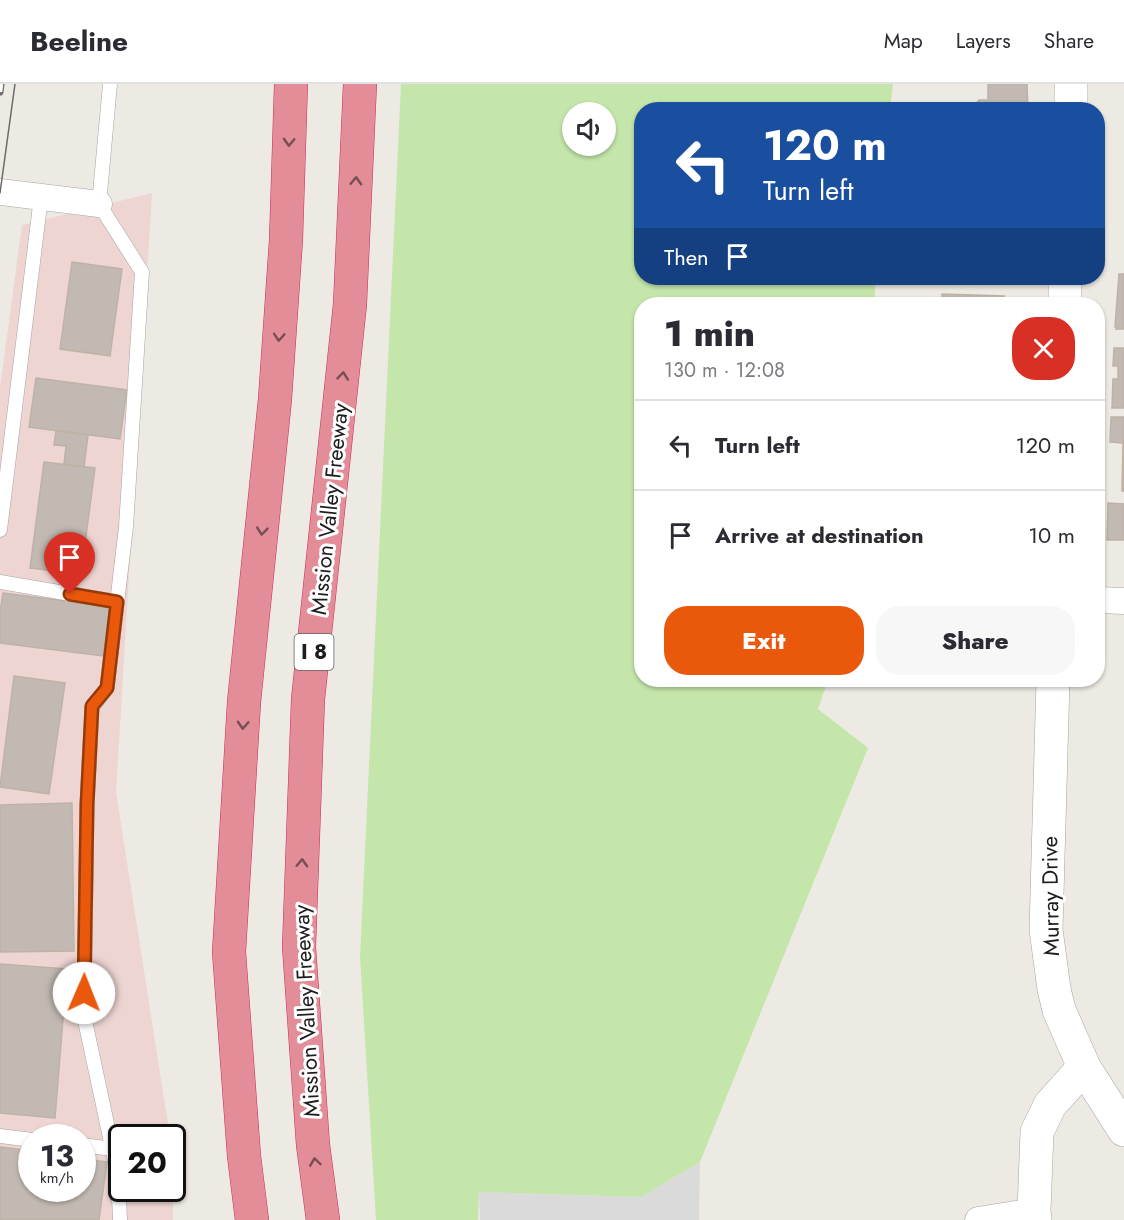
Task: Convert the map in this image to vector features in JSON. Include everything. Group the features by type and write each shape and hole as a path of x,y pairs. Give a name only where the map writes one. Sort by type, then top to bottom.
{"highway":[{"path":"252,1220 244,1156 230,952 244,702 275,399 286,240 291,84"},
{"name":"Mission Valley Freeway","path":"323,1220 313,1145 298,947 309,699 350,304 360,84"}],"street":[{"path":"1071,84 1071,102"},
{"path":"0,192 99,204"},
{"path":"1105,600 1124,601"},
{"name":"Murray Drive","path":"1053,687 1046,930 1054,989 1059,1010 1084,1067 1124,1130"},
{"path":"978,1220 1035,1216 1037,1132 1050,1105 1084,1067"}],"lane":[{"path":"108,1130 84,1016 87,805 92,706 107,688 126,527 141,272 99,204 110,84"},
{"path":"0,531 41,197"},
{"path":"0,582 117,602"},
{"path":"0,1136 18,1138"},
{"path":"119,1202 120,1220"}],"shaded area":[{"path":"152,193 116,792 168,1124 108,1124 108,1202 173,1202 173,1220 0,1220 0,388 22,225"},
{"path":"700,1162 699,1220 480,1220 479,1192 641,1197"}],"green space":[{"path":"401,84 893,84 891,102 634,102 634,285 875,285 875,297 634,297 634,687 826,687 818,709 868,748 700,1162 641,1197 479,1192 478,1220 376,1220 360,957"}],"building":[{"path":"988,84 1027,84 1028,102 977,102 988,100"},
{"path":"72,262 122,269 110,356 60,349"},
{"path":"1119,274 1124,274 1124,329 1115,327"},
{"path":"942,294 1004,296 1004,297 942,297"},
{"path":"1114,348 1124,348 1124,408 1112,408 1113,379 1118,379 1118,366 1113,366"},
{"path":"36,378 127,390 120,439 29,427"},
{"path":"1111,417 1124,417 1124,491 1122,491 1123,443 1110,442"},
{"path":"56,431 88,435 84,467 64,464 66,446 54,445"},
{"path":"44,462 95,468 81,574 30,568"},
{"path":"1108,503 1124,504 1124,540 1107,540"},
{"path":"3,593 110,607 103,656 0,643 0,612"},
{"path":"14,676 65,683 49,794 0,787"},
{"path":"72,803 74,951 0,952 0,805"},
{"path":"0,964 67,969 55,1118 0,1113"},
{"path":"0,1147 18,1149 18,1202 96,1202 96,1161 107,1162 99,1220 0,1220"}],"tram line":[{"path":"0,193 15,84"}],"railway":[{"path":"0,92 1,84"}],"route":[{"path":"70,594 117,602 107,688 92,706 87,805 84,993"}]}
